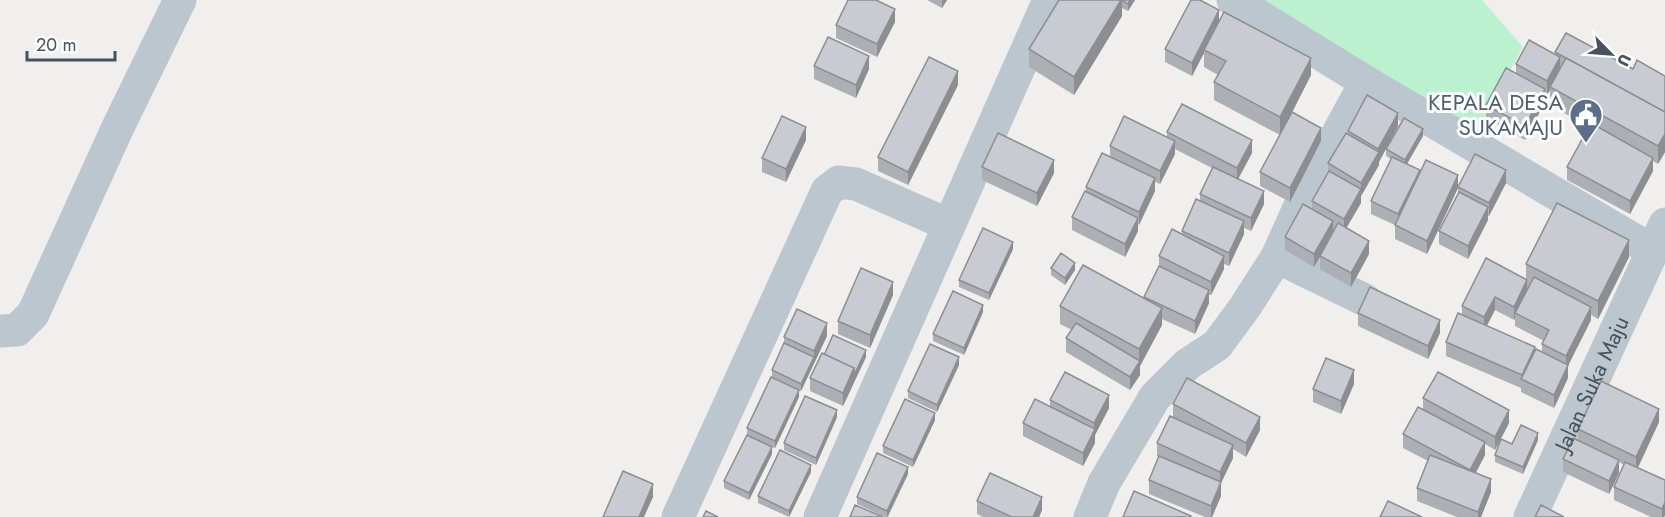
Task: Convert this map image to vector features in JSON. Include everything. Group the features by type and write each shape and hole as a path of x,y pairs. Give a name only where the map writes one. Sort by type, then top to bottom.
{"street":[{"path":"0,331 17,330 33,314 118,127 180,0"},
{"path":"820,517 1049,0"},
{"path":"1233,0 1366,82 1661,251"},
{"path":"1090,517 1104,483 1155,397 1188,364 1217,345 1277,257 1307,190 1366,82"},
{"path":"678,517 827,191 839,182 856,184 949,225"},
{"name":"Jalan Suka Maju","path":"1530,517 1661,251"},
{"path":"1277,257 1365,300"}],"green space":[{"path":"1240,0 1482,0 1523,47 1477,131"}],"building":[{"path":"848,0 876,0 895,9 877,44 836,25"},
{"path":"1059,0 1121,0 1074,77 1029,49"},
{"path":"1191,0 1200,0 1219,10 1192,63 1165,49"},
{"path":"1224,12 1311,58 1280,117 1214,82 1226,61 1204,50"},
{"path":"1566,33 1633,69 1637,60 1665,76 1665,112 1555,52"},
{"path":"828,37 869,56 856,85 814,66"},
{"path":"1529,40 1560,57 1547,81 1516,64"},
{"path":"929,57 958,71 908,172 878,157"},
{"path":"1566,58 1665,112 1665,134 1658,146 1550,87"},
{"path":"1506,68 1545,89 1525,126 1486,105"},
{"path":"1367,95 1398,113 1378,149 1348,131"},
{"path":"1182,104 1252,140 1237,168 1167,132"},
{"path":"1292,112 1321,128 1290,188 1260,172"},
{"path":"782,116 806,127 786,169 762,158"},
{"path":"1124,116 1175,141 1160,171 1110,146"},
{"path":"1404,118 1423,129 1405,160 1386,149"},
{"path":"1591,123 1653,158 1630,201 1567,167"},
{"path":"998,133 1054,160 1037,193 982,167"},
{"path":"1346,133 1379,152 1361,183 1328,163"},
{"path":"1102,153 1155,178 1139,212 1086,187"},
{"path":"1475,154 1506,170 1489,203 1458,187"},
{"path":"1392,157 1420,170 1398,214 1371,201"},
{"path":"1426,160 1458,175 1427,241 1395,225"},
{"path":"1213,167 1264,191 1251,218 1200,194"},
{"path":"1329,171 1361,189 1344,219 1312,201"},
{"path":"1085,191 1138,218 1125,244 1072,217"},
{"path":"1459,192 1488,207 1468,246 1439,231"},
{"path":"1196,199 1244,221 1229,253 1182,231"},
{"path":"1557,203 1629,240 1598,301 1526,264"},
{"path":"1303,204 1333,221 1314,254 1285,237"},
{"path":"1338,223 1369,241 1351,273 1320,256"},
{"path":"983,228 1013,242 989,293 959,280"},
{"path":"1172,229 1224,256 1211,282 1159,256"},
{"path":"1061,253 1075,263 1065,278 1051,268"},
{"path":"1486,258 1527,280 1514,307 1495,297 1484,317 1462,306"},
{"path":"1083,265 1162,308 1139,349 1060,306"},
{"path":"1159,266 1209,290 1195,321 1144,297"},
{"path":"861,268 893,282 870,335 838,321"},
{"path":"1534,277 1591,307 1566,356 1542,344 1549,330 1515,313"},
{"path":"1370,287 1440,320 1428,346 1358,313"},
{"path":"953,291 983,305 964,348 933,334"},
{"path":"797,309 827,323 814,351 784,337"},
{"path":"1458,313 1535,347 1522,375 1446,342"},
{"path":"1076,323 1140,361 1130,377 1066,338"},
{"path":"833,335 866,350 854,375 854,368 824,355"},
{"path":"784,343 814,357 801,384 772,370"},
{"path":"930,344 959,357 937,405 908,391"},
{"path":"1536,349 1568,365 1554,395 1521,379"},
{"path":"822,353 854,368 843,393 810,378"},
{"path":"1326,358 1354,370 1341,401 1313,389"},
{"path":"1065,372 1109,395 1094,423 1050,400"},
{"path":"1438,372 1509,410 1495,437 1423,398"},
{"path":"771,377 799,390 775,441 747,428"},
{"path":"1187,378 1260,417 1246,443 1173,404"},
{"path":"1601,381 1659,409 1636,457 1578,429"},
{"path":"805,396 837,410 816,458 784,443"},
{"path":"905,399 935,413 913,460 883,446"},
{"path":"1035,399 1095,429 1083,453 1023,423"},
{"path":"1418,407 1485,442 1470,470 1403,434"},
{"path":"1170,416 1233,445 1220,472 1157,443"},
{"path":"1521,425 1538,433 1523,467 1495,455 1501,439 1512,444"},
{"path":"747,435 772,447 749,493 724,481"},
{"path":"1573,438 1619,460 1609,481 1563,459"},
{"path":"780,450 811,465 789,511 758,496"},
{"path":"877,453 908,467 887,511 857,497"},
{"path":"1430,455 1491,479 1478,512 1417,488"},
{"path":"1159,456 1221,482 1211,506 1149,480"},
{"path":"1625,462 1665,480 1665,502 1662,509 1614,487"},
{"path":"623,471 653,484 639,517 603,517"},
{"path":"990,473 1042,497 1033,517 1012,517 977,501"},
{"path":"1134,491 1191,516 1123,517"},
{"path":"1388,501 1422,517 1380,517"},
{"path":"855,505 883,517 850,517"},
{"path":"1541,505 1564,517 1535,517"},
{"path":"706,511 718,517 703,517"}],"place":[{"name":"KEPALA DESA SUKAMAJU","path":"1586,144"}]}
